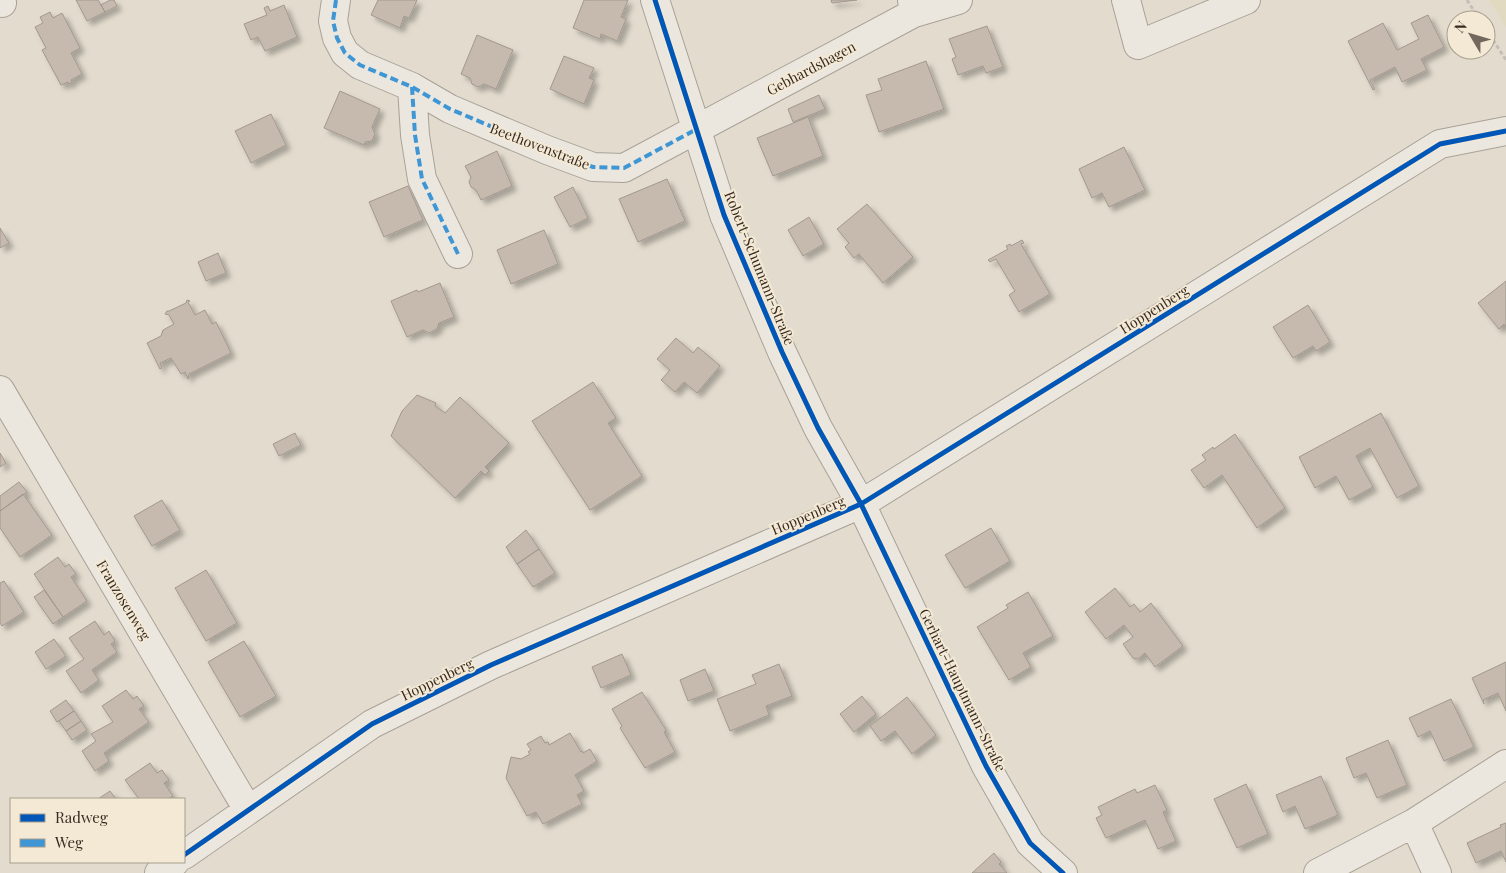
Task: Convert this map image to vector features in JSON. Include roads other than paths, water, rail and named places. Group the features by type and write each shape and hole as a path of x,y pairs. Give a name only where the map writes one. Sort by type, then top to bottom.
{"street":[{"name":"Beethovenstraße","path":"336,0 333,21 337,38 345,53 360,65 412,87 450,109 547,150 594,167 624,168 697,128"},
{"name":"Robert-Schumann-Straße","path":"655,0 724,215 782,352 818,428 861,504"},
{"name":"Gebhardshagen","path":"697,128 913,7 958,0"},
{"path":"1126,0 1138,45 1246,0"},
{"path":"412,87 415,135 422,179 458,254"},
{"name":"Hoppenberg","path":"185,855 372,724 491,665 861,504 1440,144 1506,131"},
{"name":"Franzosenweg","path":"0,390 248,810"},
{"name":"Gerhart-Hauptmann-Straße","path":"861,504 986,766 1030,843 1063,873"},
{"path":"1318,873 1414,824 1506,764"},
{"path":"1414,824 1437,873"},
{"path":"159,873 174,863"}]}
